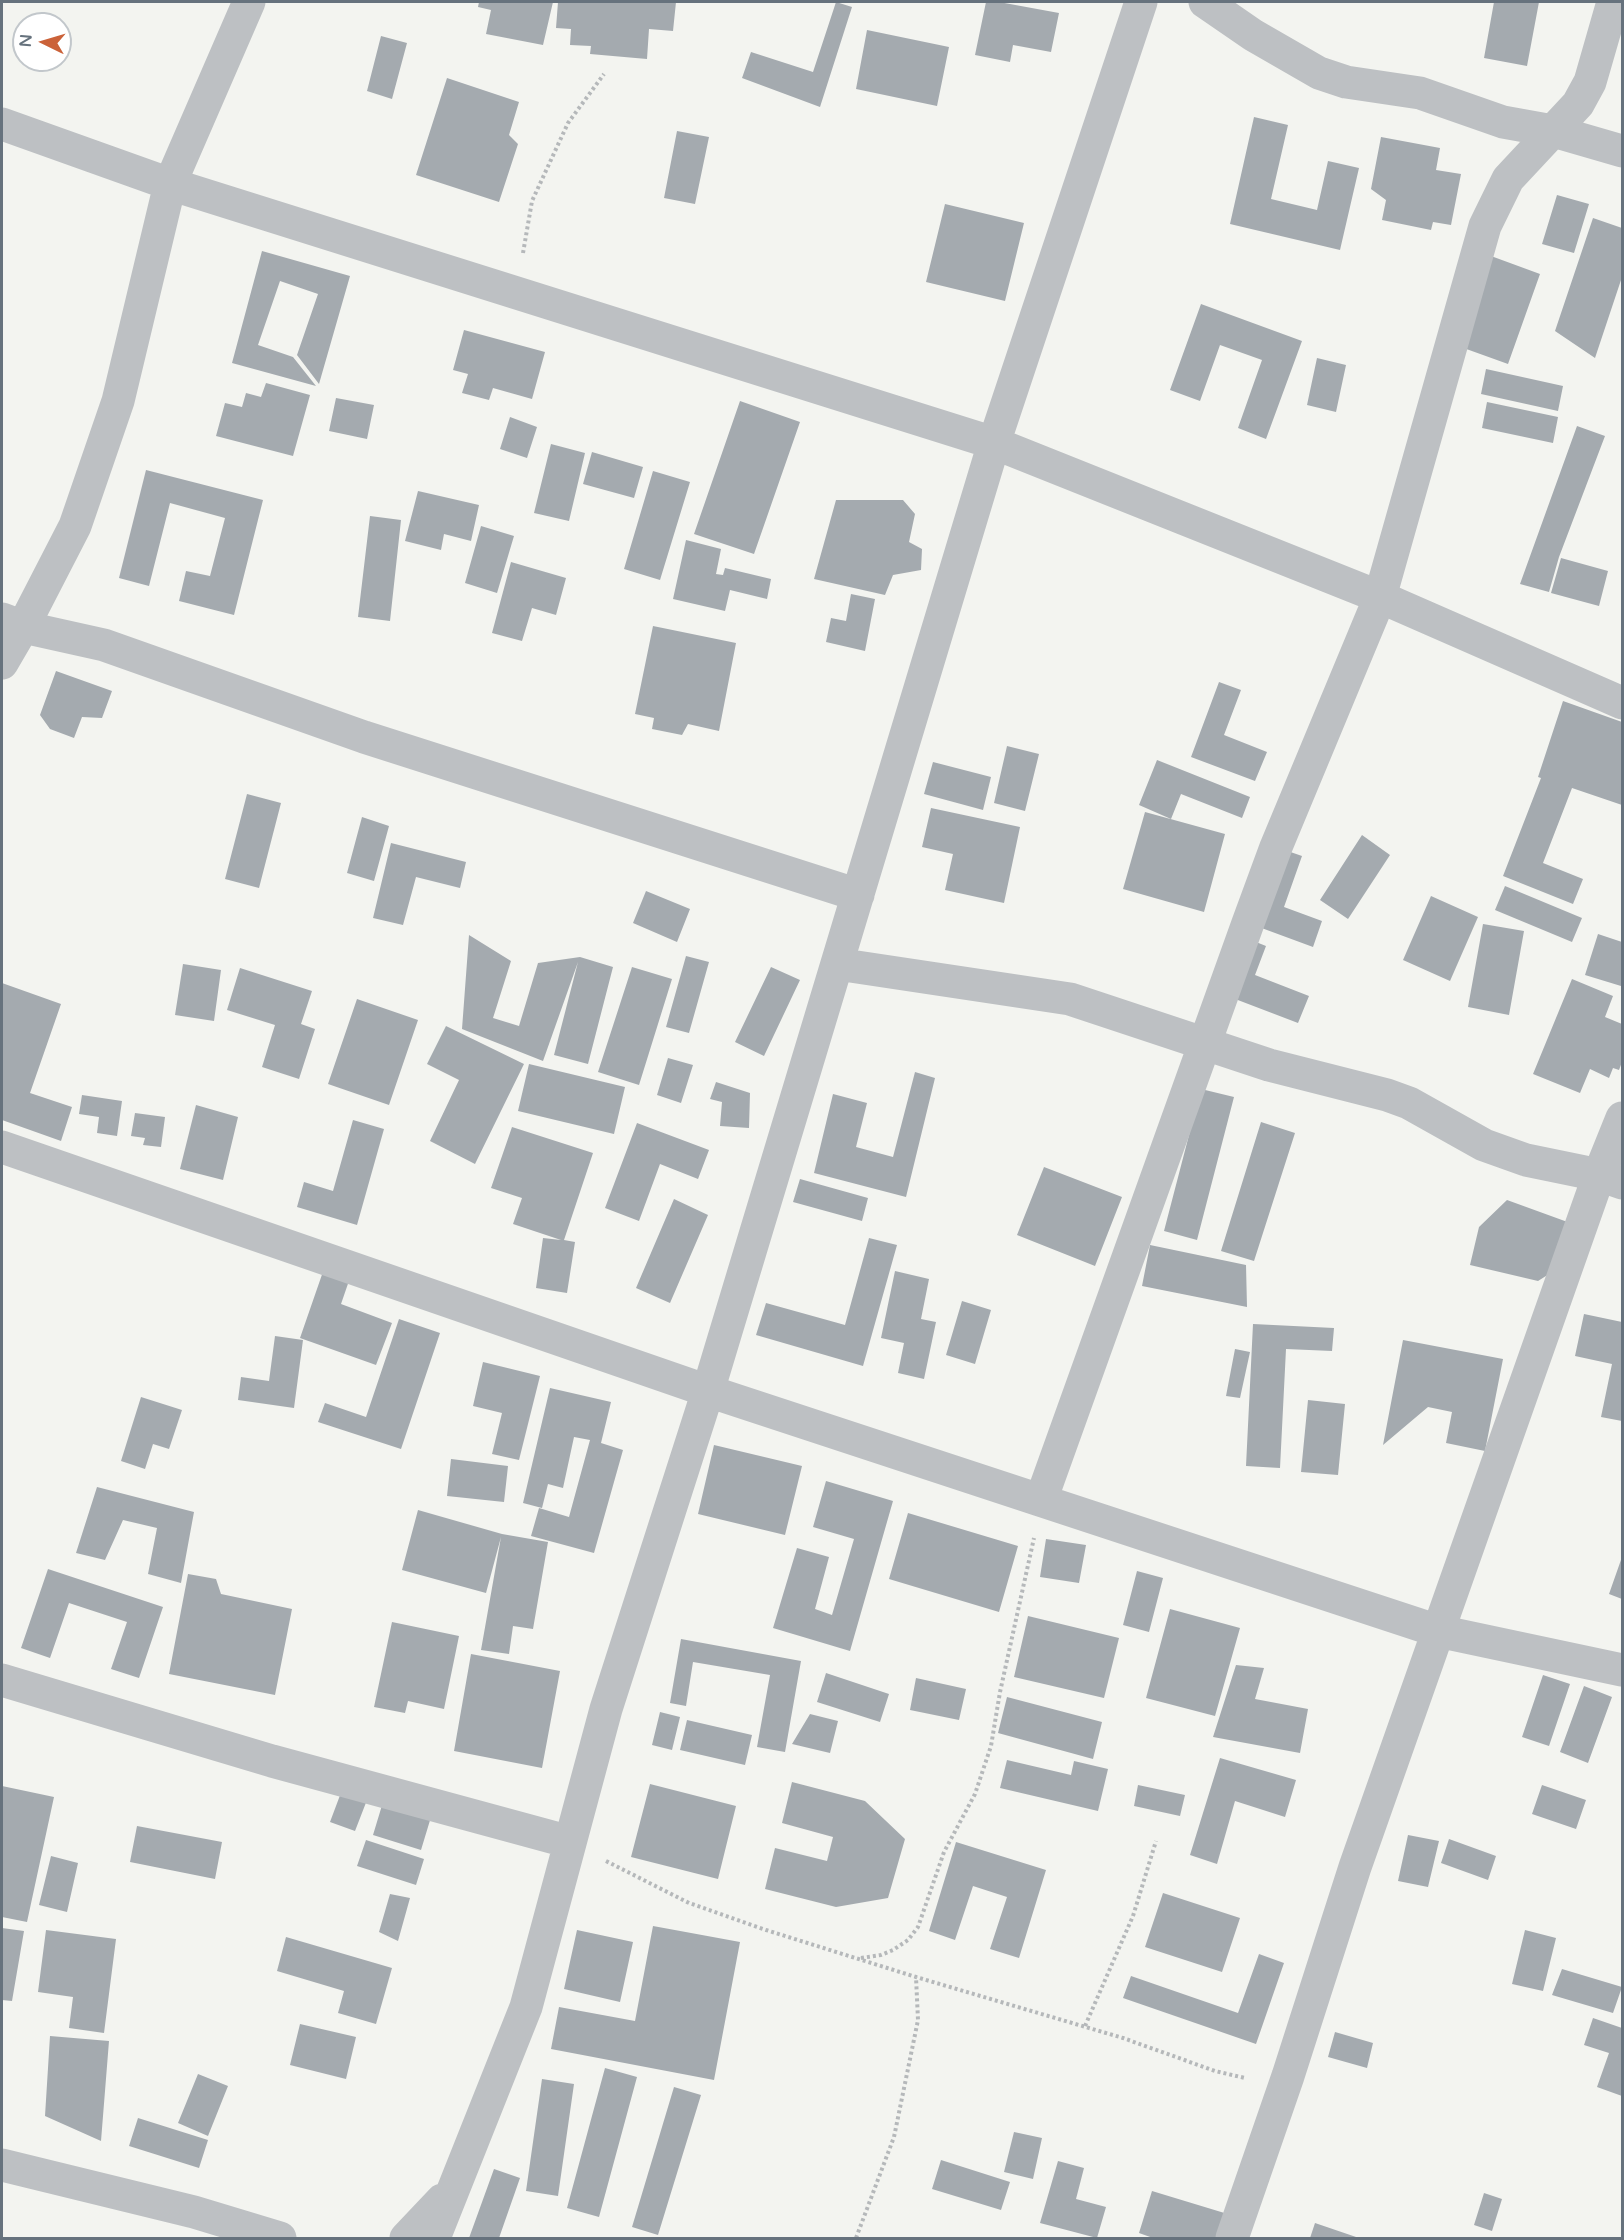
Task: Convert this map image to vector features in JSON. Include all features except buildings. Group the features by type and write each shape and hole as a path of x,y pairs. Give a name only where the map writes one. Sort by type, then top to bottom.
{"street":[{"path":"2,663 12,623 75,526 118,401 170,184 249,2"},
{"path":"434,2238 526,2007 606,1709 708,1391 994,443 1141,2"},
{"path":"1205,2 1253,35 1319,73 1346,82 1420,93 1503,122 1553,130 1623,152"},
{"path":"1041,1500 1276,847 1380,597 1485,226 1508,179 1578,104 1590,82 1613,2"},
{"path":"2,124 170,184 994,443 1380,597 1623,703"},
{"path":"12,623 104,645 364,737 858,895"},
{"path":"837,964 1070,999 1269,1065 1387,1095 1409,1103 1484,1145 1526,1160 1611,1179"},
{"path":"1232,2238 1288,2076 1355,1867 1438,1631 1611,1179 1623,1118"},
{"path":"2,1147 708,1391 1438,1631 1623,1670"},
{"path":"2,1680 272,1761 570,1842"},
{"path":"2,2165 194,2212 280,2238"},
{"path":"406,2238 454,2188"}],"path":[{"path":"525,296 522,262 532,201 568,123 604,74"},
{"path":"861,1958 893,1950 908,1940 918,1927 944,1852 975,1794 991,1746 1000,1692 1041,1500"},
{"path":"1085,2026 1133,1916 1156,1841"},
{"path":"570,1842 689,1903 916,1977 1085,2026 1215,2071 1251,2079 1288,2076"},
{"path":"855,2238 894,2137 918,2020 916,1977"}]}
